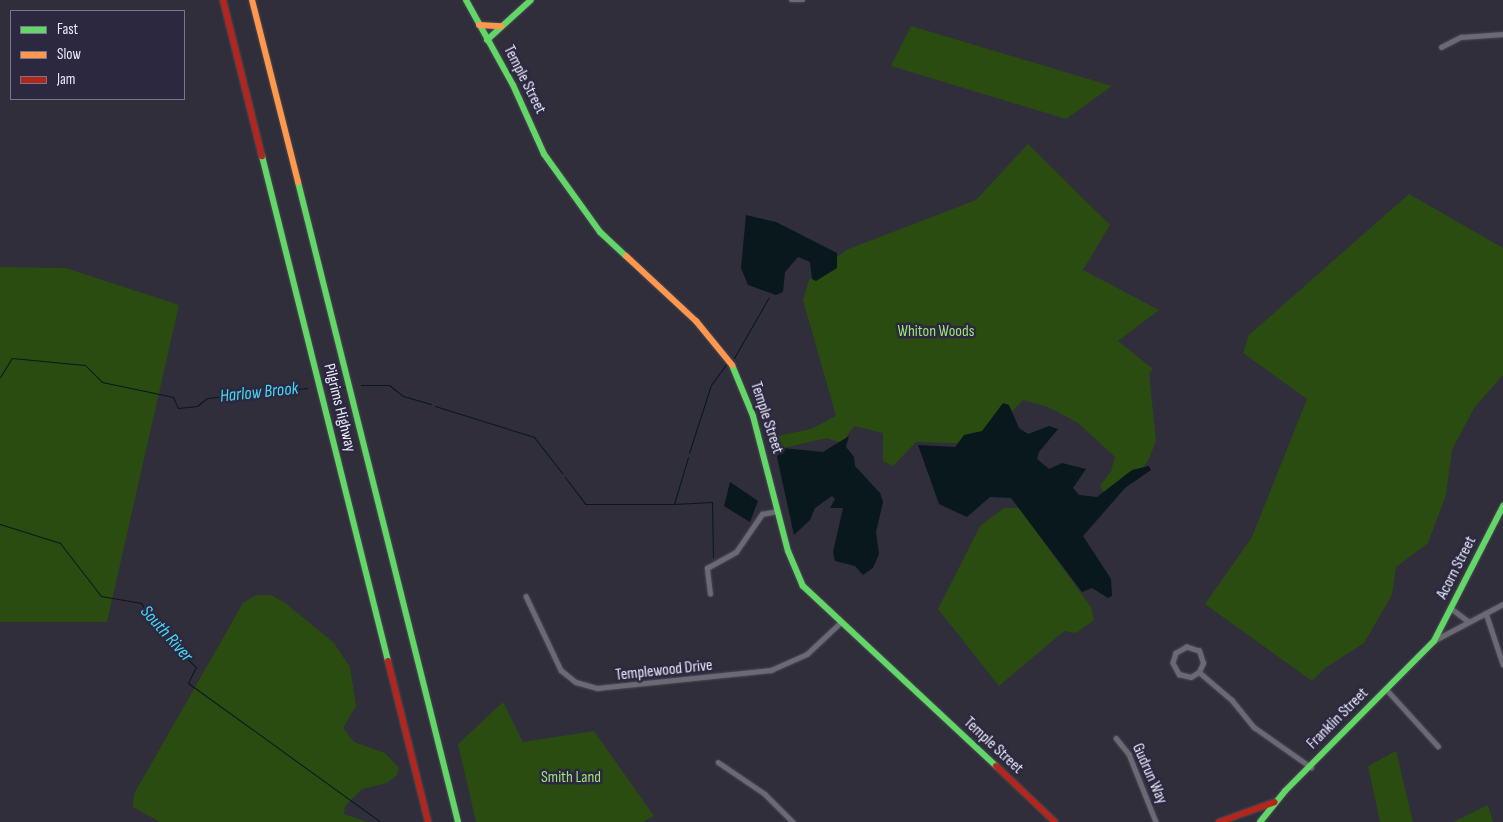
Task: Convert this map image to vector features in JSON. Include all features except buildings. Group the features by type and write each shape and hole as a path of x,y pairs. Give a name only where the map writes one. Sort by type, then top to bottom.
{"main road":[{"name":"Pilgrims Highway","path":"223,0 428,822"},
{"name":"Pilgrims Highway","path":"252,0 458,822"},
{"name":"Temple Street","path":"466,0 488,40 544,154 588,218 696,321 732,364 747,398 788,551 800,580 840,623 1056,822"},
{"path":"488,40 531,0"},
{"path":"479,24 501,26"},
{"name":"Acorn Street","path":"1434,641 1503,506"},
{"name":"Franklin Street","path":"1219,822 1276,801 1434,641"},
{"path":"1260,822 1276,801"}],"street":[{"path":"791,0 803,0"},
{"path":"1441,47 1461,37 1503,34"},
{"path":"710,594 708,566 736,552 762,514 778,511"},
{"name":"Templewood Drive","path":"526,596 557,665 570,679 598,688 771,670 807,654 840,623"},
{"name":"Franklin Street","path":"1434,641 1468,621 1503,604"},
{"path":"1452,609 1468,621"},
{"path":"1486,613 1503,664"},
{"path":"1187,647 1199,651 1203,663 1199,672 1191,677 1179,674 1173,663 1176,653 1187,647"},
{"path":"1199,672 1232,700 1254,727 1310,767"},
{"path":"1387,690 1438,746"},
{"name":"Gudrun Way","path":"1116,738 1129,754 1156,822"},
{"path":"718,762 765,794 792,822"}],"green space":[{"path":"911,26 1112,86 1066,119 891,66"},
{"name":"Whiton Woods","path":"1028,144 1110,225 1083,270 1159,310 1118,341 1153,369 1149,373 1156,441 1148,461 1130,484 1105,494 1100,486 1111,471 1115,457 1078,423 1048,407 1023,400 982,444 916,442 893,466 883,461 883,433 854,426 842,443 827,438 779,449 777,436 811,429 836,416 803,300 809,280 846,250 976,200"},
{"path":"1409,194 1503,248 1503,375 1474,408 1452,450 1446,495 1428,543 1396,567 1392,595 1364,643 1325,668 1312,681 1205,604 1252,537 1307,399 1243,353 1249,335"},
{"path":"0,267 66,268 179,305 107,622 0,622"},
{"path":"1004,508 1019,508 1091,607 1094,620 1076,633 1064,631 999,686 938,609 980,526"},
{"path":"256,595 270,595 284,602 334,643 350,667 356,706 343,728 354,742 385,753 399,768 397,775 387,783 362,789 345,806 344,814 368,822 160,822 133,807 134,794 243,603"},
{"name":"Smith Land","path":"503,702 523,742 594,731 654,816 643,822 476,822 458,744"},
{"path":"1396,751 1413,822 1380,822 1368,766"},
{"path":"1488,805 1493,822 1453,822"}],"shaded area":[{"path":"746,215 776,222 837,253 837,268 816,281 812,279 810,262 798,257 785,272 783,292 776,295 748,285 741,268"},
{"path":"1003,403 1009,405 1019,428 1028,434 1049,426 1058,429 1039,452 1037,459 1049,469 1062,463 1086,469 1073,488 1079,495 1097,497 1132,470 1149,466 1151,470 1125,488 1083,536 1111,579 1112,596 1108,598 1092,588 1082,592 1011,498 990,497 967,517 939,504 918,445 955,447 964,435 982,431"},
{"path":"849,436 846,447 854,457 855,466 880,493 883,502 876,532 879,554 873,568 863,575 855,566 835,561 833,552 843,508 830,508 835,499 832,496 815,508 810,520 794,535 777,457 782,448 823,452"},
{"path":"730,482 758,501 750,522 724,506"}],"waterway":[{"name":"Harlow Brook","path":"734,358 769,297"},
{"name":"Harlow Brook","path":"0,377 12,358 85,365 102,382 173,397 178,408 197,406 207,398 308,388"},
{"name":"Harlow Brook","path":"689,453 711,385 726,364"},
{"name":"Harlow Brook","path":"361,385 389,385 403,396 431,404"},
{"name":"Harlow Brook","path":"331,387 345,387"},
{"name":"Harlow Brook","path":"435,406 534,437 562,473"},
{"name":"Harlow Brook","path":"565,477 585,504 674,504 688,457"},
{"path":"674,504 712,502 713,557"},
{"name":"South River","path":"0,524 60,543 101,596 141,603 158,631 196,667 188,683 381,822"}],"traffic: fast":[{"path":"466,0 513,85 544,154 600,232 626,256"},
{"path":"487,40 531,0"},
{"path":"262,156 388,661"},
{"path":"298,182 458,822"},
{"path":"732,365 753,416 788,551 803,586 996,766"},
{"path":"1260,822 1285,791 1434,641 1503,506"}],"traffic: slow":[{"path":"252,0 298,182"},
{"path":"479,25 501,26"},
{"path":"626,256 696,321 732,365"}],"traffic: jam":[{"path":"223,0 262,156"},
{"path":"388,661 428,822"},
{"path":"996,766 1055,822"},
{"path":"1219,822 1275,802"}]}
